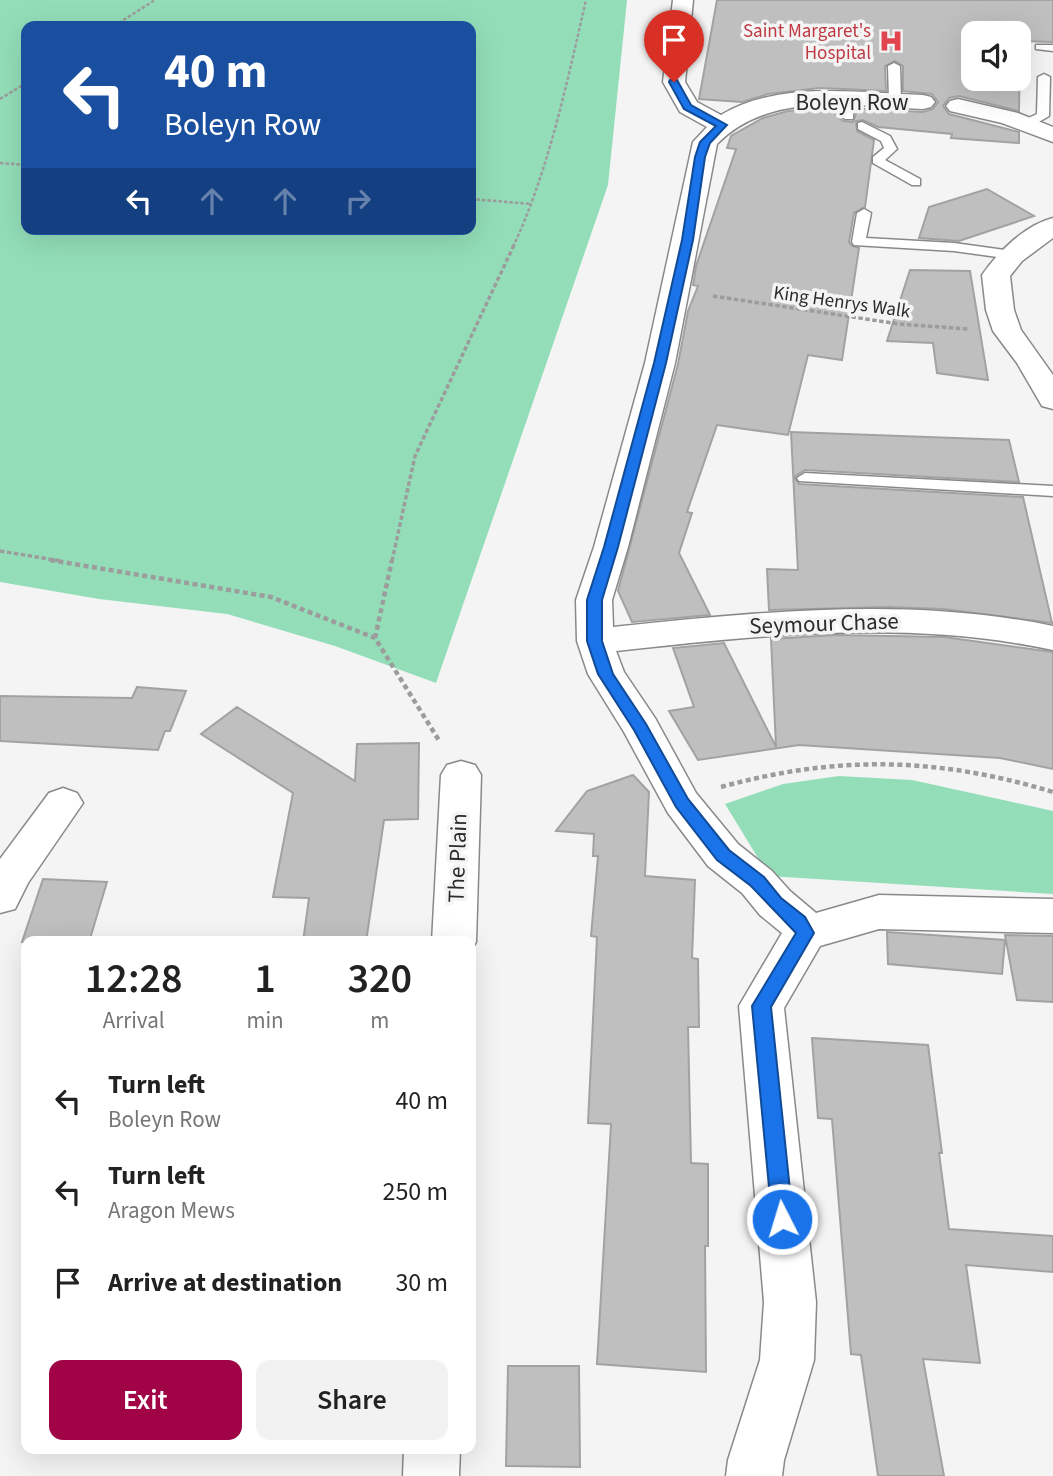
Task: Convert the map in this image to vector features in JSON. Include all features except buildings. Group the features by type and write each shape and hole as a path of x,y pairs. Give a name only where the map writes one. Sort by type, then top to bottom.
{"street":[{"path":"683,0 674,82 688,107 722,125"},
{"name":"Boleyn Row","path":"805,933 799,922 775,903 757,882 723,855 682,803 641,727 606,674 595,641 594,600 611,547 660,363 705,142 722,125 740,114 779,102 838,107 909,101"},
{"path":"958,106 1010,118 1053,135"},
{"path":"1053,226 1012,255 996,275 1000,310 1007,331 1030,360 1053,400"},
{"name":"Seymour Chase","path":"595,641 739,626 898,619 1029,632 1053,638"},
{"name":"The Plain","path":"454,936 461,775"},
{"path":"0,897 12,874 63,803"},
{"path":"754,1476 756,1460 787,1360 790,1302 761,1006 805,933 880,912 1053,916"},
{"path":"431,1476 432,1454"}],"lane":[{"path":"1040,47 1053,48"},
{"path":"894,66 909,101"},
{"path":"1026,124 1043,116 1044,77"},
{"path":"862,126 886,139 891,149 877,160 916,182"},
{"path":"864,212 859,242 954,247 1012,255"},
{"path":"805,478 1053,491"}],"path":[{"path":"122,21 155,0"},
{"path":"376,638 415,456 531,204 569,73 586,0"},
{"path":"0,99 21,86"},
{"path":"0,163 21,165"},
{"path":"476,199 531,204"},
{"name":"King Henrys Walk","path":"674,289 899,324 1007,331"},
{"path":"0,551 271,597 376,638 461,775"},
{"path":"682,803 743,780 815,764 870,760 968,770 1022,781 1053,792"}],"green space":[{"path":"0,0 627,0 608,185 436,683 335,646 227,614 99,599 0,582"},
{"path":"839,776 912,780 1053,811 1053,894 769,876 725,804 783,784"}],"place":[{"name":"Saint Margaret's Hospital","path":"891,41"}],"route":[{"path":"674,82 688,107 722,125 705,142 700,157 687,240 674,289 660,363 611,547 594,600 595,641 606,674 641,727 682,803 723,855 757,882 775,903 799,922 805,933 761,1006 782,1219"}]}
